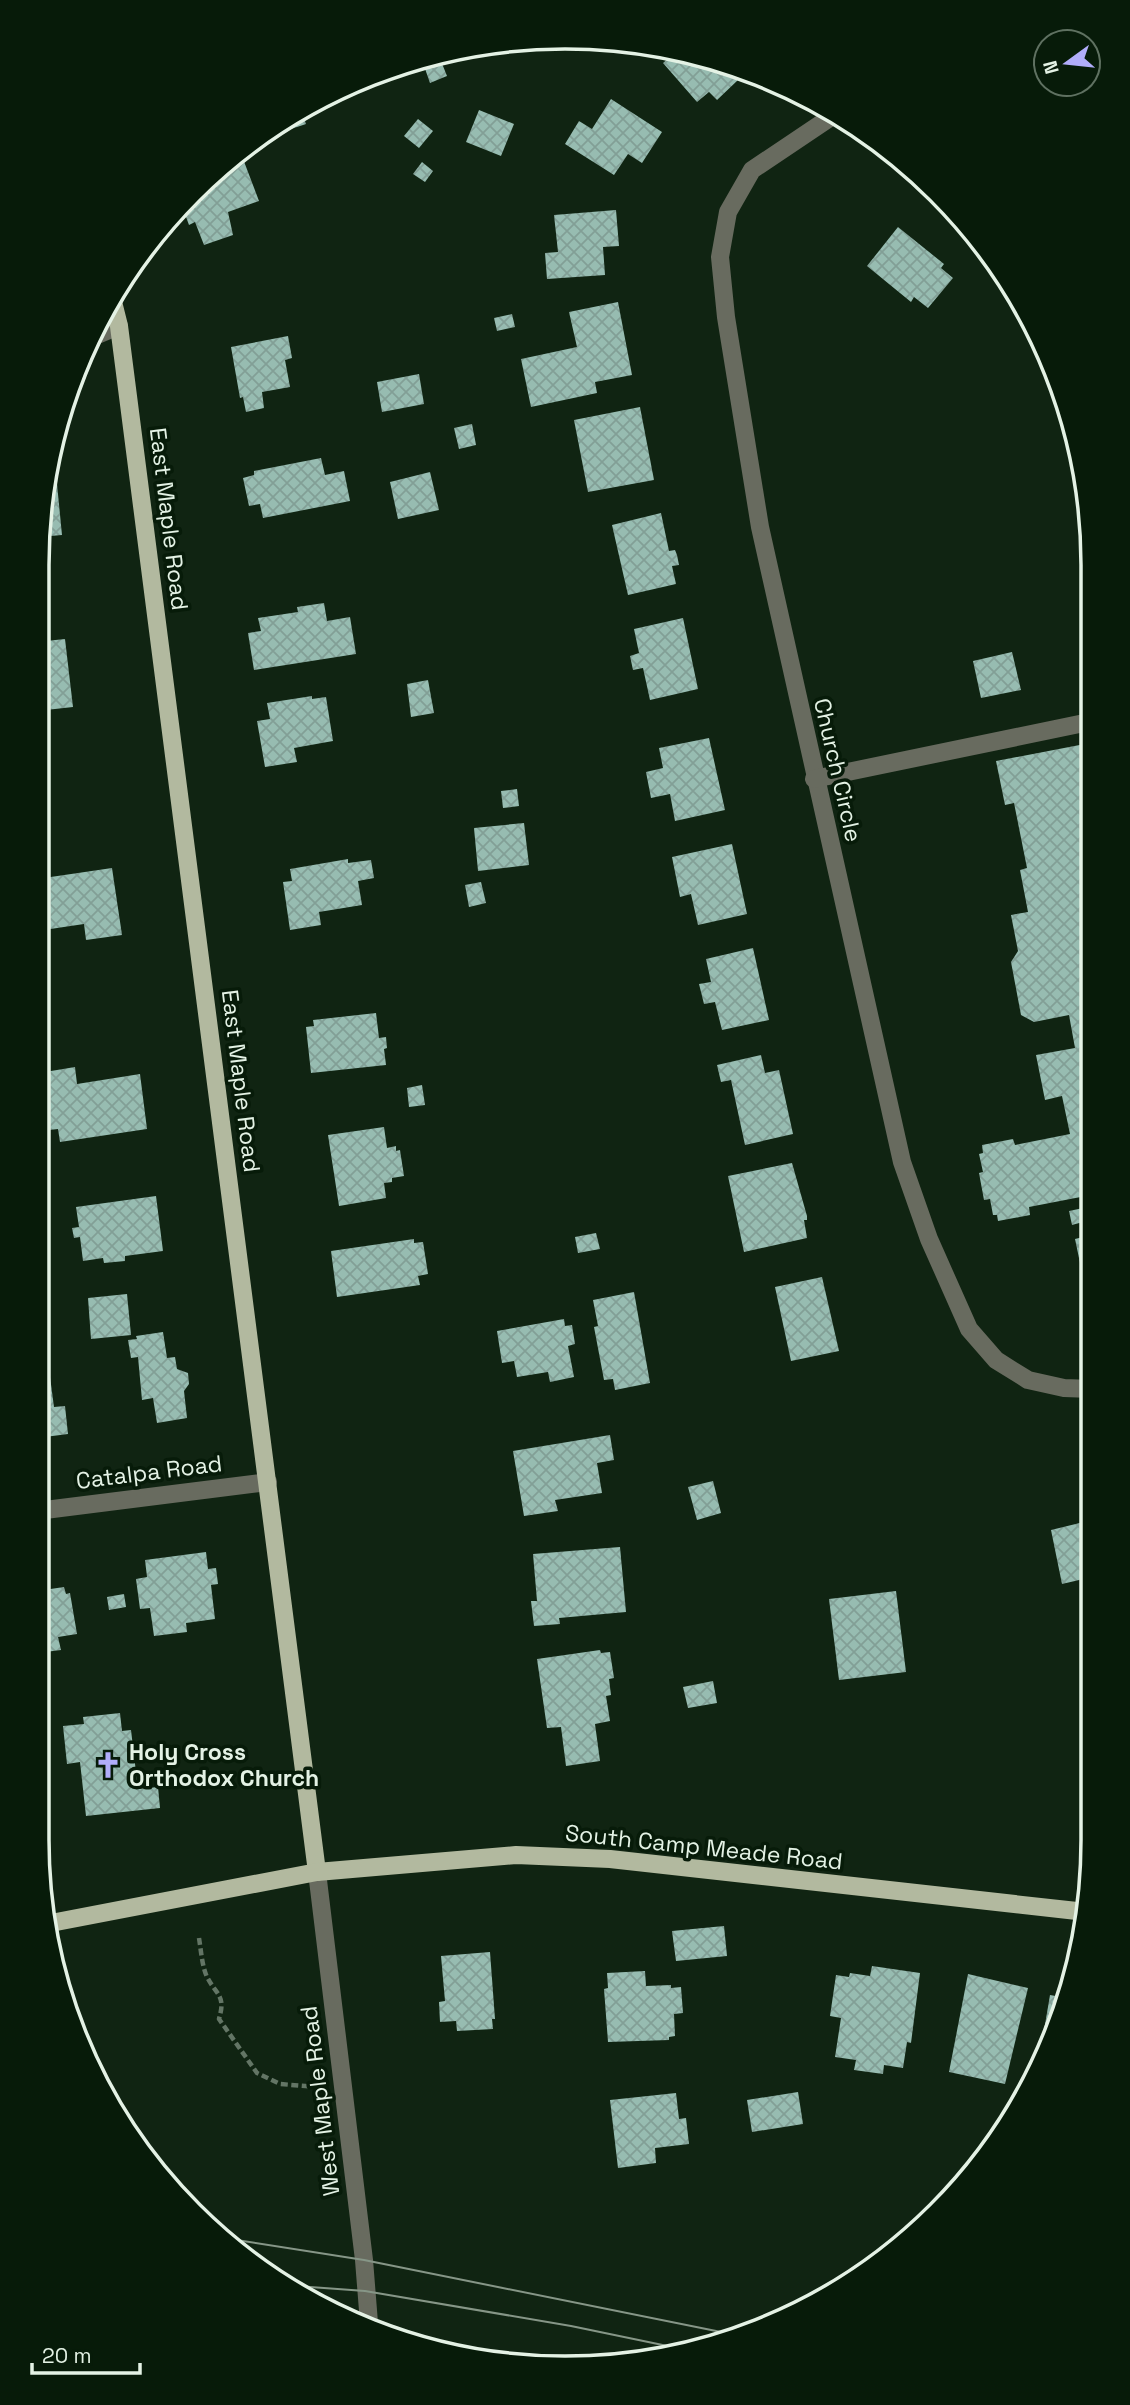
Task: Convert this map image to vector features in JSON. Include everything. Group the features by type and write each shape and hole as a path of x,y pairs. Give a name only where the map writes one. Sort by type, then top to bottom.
{"main road":[{"name":"East Maple Road","path":"115,312 317,1872"},
{"name":"South Camp Meade Road","path":"56,1922 317,1872 516,1855 610,1859 1076,1911"}],"street":[{"name":"Church Circle","path":"826,120 752,170 728,212 720,257 726,317 760,527 814,779 902,1162 929,1239 969,1329 996,1360 1028,1380 1064,1388 1081,1389"},
{"path":"105,332 119,326"},
{"path":"814,779 1081,724"},
{"name":"Catalpa Road","path":"49,1509 268,1482"},
{"name":"West Maple Road","path":"317,1872 369,2317"}],"path":[{"path":"199,1938 206,1976 222,1999 219,2018 257,2073 280,2084 317,2087"}],"building":[{"path":"667,59 738,80 717,100 709,92 697,102 663,63"},
{"path":"442,64 447,76 430,83 425,69"},
{"path":"611,99 662,132 642,163 628,154 614,175 565,144 579,121 592,129"},
{"path":"479,110 514,124 501,156 466,142"},
{"path":"418,119 433,131 419,148 404,136"},
{"path":"304,120 306,124 287,130"},
{"path":"244,162 259,201 228,212 233,235 204,245 195,222 189,225 186,216"},
{"path":"422,162 433,171 425,182 413,174"},
{"path":"616,210 619,246 603,247 605,275 547,279 545,253 558,252 554,215"},
{"path":"898,227 944,264 941,268 953,278 928,308 914,297 911,302 867,266"},
{"path":"618,302 632,375 595,382 597,393 531,407 521,359 577,347 569,312"},
{"path":"512,314 515,327 497,331 494,318"},
{"path":"288,336 292,358 285,360 290,387 262,392 264,408 246,412 243,397 240,398 231,347"},
{"path":"419,374 424,404 382,412 377,382"},
{"path":"640,407 654,480 588,492 574,420"},
{"path":"472,424 476,445 459,449 454,428"},
{"path":"321,458 325,475 344,471 350,501 263,518 260,504 249,506 243,478 254,475 254,471"},
{"path":"430,472 439,510 398,519 390,482"},
{"path":"55,484 62,535 50,536 53,498"},
{"path":"661,513 669,551 675,550 677,555 679,565 672,566 676,584 628,595 612,525"},
{"path":"324,603 327,621 350,617 356,654 254,670 248,633 261,631 258,618 298,612 297,607"},
{"path":"683,618 698,689 650,700 643,668 633,670 630,656 639,653 634,629"},
{"path":"65,639 73,707 49,710 49,641"},
{"path":"1012,652 1021,690 981,698 973,661"},
{"path":"428,680 434,713 411,717 407,684"},
{"path":"312,696 312,699 326,697 333,741 294,748 297,762 265,767 257,721 270,719 267,703"},
{"path":"709,738 725,810 675,821 670,794 651,798 646,772 663,768 659,748"},
{"path":"1081,745 1081,1197 1029,1207 1030,1215 998,1221 997,1215 993,1215 990,1199 984,1200 979,1173 983,1172 979,1154 983,1153 982,1145 1013,1139 1015,1145 1070,1134 1062,1096 1045,1100 1036,1055 1075,1048 1069,1015 1034,1022 1021,1015 1011,962 1018,951 1011,915 1028,912 1020,870 1027,868 1014,803 1005,805 996,761"},
{"path":"517,789 519,806 503,808 501,791"},
{"path":"524,823 529,865 478,871 474,828"},
{"path":"732,844 747,914 698,925 691,894 680,897 672,857"},
{"path":"348,859 348,863 371,860 374,878 358,881 362,905 319,912 321,925 290,930 283,882 292,881 290,869"},
{"path":"112,868 122,935 86,940 84,924 49,929 49,877"},
{"path":"481,882 486,903 469,907 465,885"},
{"path":"753,948 769,1020 722,1030 715,1002 704,1004 699,984 711,982 706,959"},
{"path":"376,1013 379,1038 386,1037 386,1065 311,1073 306,1027 314,1026 313,1020"},
{"path":"761,1055 765,1073 779,1070 793,1134 745,1145 731,1080 721,1082 717,1065"},
{"path":"75,1067 77,1084 140,1074 147,1129 60,1142 58,1129 49,1130 49,1071"},
{"path":"422,1085 425,1105 409,1107 407,1088"},
{"path":"384,1127 387,1148 396,1146 396,1151 400,1150 404,1176 384,1183 386,1198 339,1206 328,1135"},
{"path":"792,1163 807,1216 807,1220 804,1220 807,1238 744,1252 728,1176"},
{"path":"156,1196 163,1251 125,1256 125,1261 104,1263 103,1258 83,1261 80,1237 74,1238 72,1228 79,1227 76,1207"},
{"path":"1081,1208 1081,1222 1072,1225 1069,1211"},
{"path":"596,1233 600,1249 578,1253 575,1237"},
{"path":"1081,1238 1081,1268 1075,1239"},
{"path":"414,1239 414,1243 423,1242 428,1274 418,1276 420,1285 337,1297 331,1251"},
{"path":"822,1277 839,1351 791,1361 775,1287"},
{"path":"634,1292 650,1383 615,1390 613,1379 604,1380 594,1327 598,1326 593,1300"},
{"path":"127,1294 131,1335 91,1339 88,1298"},
{"path":"564,1319 565,1326 572,1325 575,1344 568,1346 574,1377 550,1382 548,1372 517,1377 514,1361 502,1363 497,1331"},
{"path":"163,1332 167,1358 175,1357 177,1369 188,1373 189,1384 184,1391 187,1418 157,1423 153,1398 142,1400 138,1357 131,1358 128,1340 137,1339 136,1336"},
{"path":"49,1370 54,1407 65,1406 68,1434 49,1436"},
{"path":"610,1435 614,1460 597,1463 602,1493 555,1500 558,1511 524,1516 513,1451"},
{"path":"713,1481 721,1513 697,1520 688,1487"},
{"path":"1081,1523 1081,1580 1062,1584 1051,1530"},
{"path":"620,1547 626,1612 559,1618 560,1624 534,1626 531,1601 537,1601 533,1554"},
{"path":"206,1552 208,1569 216,1568 218,1584 211,1585 215,1619 186,1623 187,1632 154,1636 150,1608 140,1609 136,1579 147,1577 145,1560"},
{"path":"64,1587 66,1594 70,1593 77,1634 58,1637 61,1650 49,1652 49,1589"},
{"path":"896,1591 906,1672 839,1680 829,1599"},
{"path":"124,1594 126,1607 109,1610 107,1597"},
{"path":"600,1650 601,1653 610,1652 614,1678 609,1679 611,1695 606,1696 610,1721 595,1724 600,1761 566,1766 561,1727 547,1728 537,1659"},
{"path":"713,1681 717,1703 688,1708 683,1687"},
{"name":"Holy Cross Orthodox Church","path":"120,1713 122,1731 131,1730 138,1789 158,1787 160,1808 86,1816 80,1762 67,1764 63,1726 84,1724 83,1717"},
{"path":"724,1926 727,1956 676,1961 672,1931"},
{"path":"490,1952 495,2019 492,2019 493,2029 457,2031 456,2021 440,2022 439,2002 445,2001 441,1956"},
{"path":"872,1966 920,1973 911,2043 907,2042 903,2068 884,2065 883,2074 854,2070 856,2060 835,2057 841,2018 830,2016 836,1975 849,1977 850,1973 870,1976"},
{"path":"645,1971 646,1986 681,1987 683,2013 674,2014 675,2036 669,2037 669,2040 608,2042 604,1989 608,1988 607,1973"},
{"path":"968,1974 1028,1988 1005,2084 949,2072"},
{"path":"1050,1995 1057,1996 1054,2006 1044,2033"},
{"path":"798,2092 803,2124 752,2132 747,2100"},
{"path":"676,2093 679,2119 686,2118 689,2144 655,2148 656,2163 618,2168 610,2100"}],"tram line":[{"path":"241,2241 364,2260 721,2332"},
{"path":"307,2287 365,2291 571,2326 667,2346"}],"place":[{"name":"Holy Cross Orthodox Church","path":"108,1765"}]}
